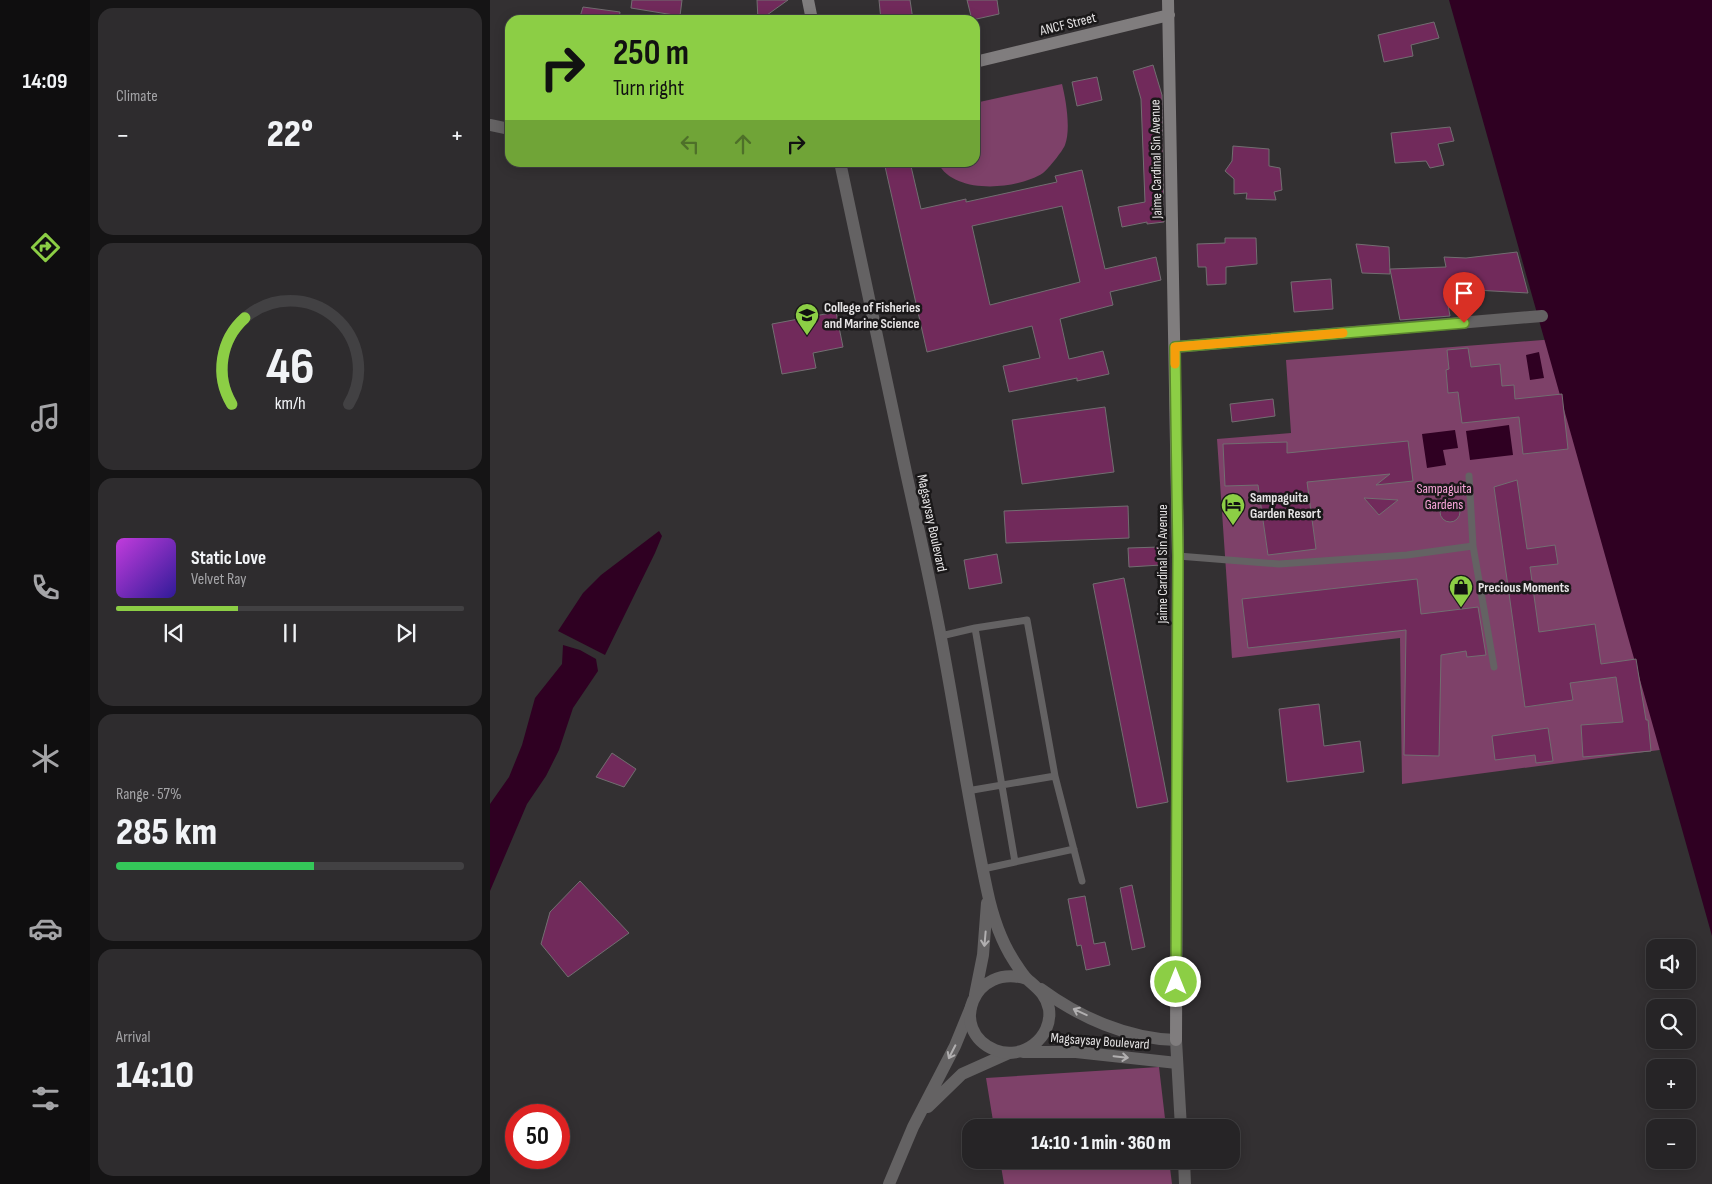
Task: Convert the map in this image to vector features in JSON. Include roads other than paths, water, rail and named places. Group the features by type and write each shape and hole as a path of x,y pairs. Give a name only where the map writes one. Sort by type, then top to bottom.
{"main road":[{"path":"808,0 811,15"},
{"name":"Jaime Cardinal Sin Avenue","path":"1168,0 1178,556 1176,1040"},
{"name":"ANCF Street","path":"980,61 1169,15"}],"street":[{"path":"490,125 505,128"},
{"name":"Magsaysay Boulevard","path":"841,167 941,636 967,792 987,890 1000,932 1012,958 1032,982 1061,1004 1137,1037 1176,1040"},
{"path":"1175,347 1542,316"},
{"name":"Magsaysay Boulevard","path":"890,1184 913,1127 954,1046 973,1001 983,955 987,890"},
{"path":"1003,975 1015,975 1032,982 1045,997 1049,1010 1048,1024 1042,1036 1032,1046 1014,1052 998,1051 979,1039 973,1029 973,1001 982,986 992,979 1003,975"},
{"name":"Jaime Cardinal Sin Avenue","path":"1176,1040 1180,1119"},
{"name":"Magsaysay Boulevard","path":"913,1127 930,1104 962,1074 1014,1052 1076,1052 1177,1063"},
{"path":"1184,1169 1185,1184"}],"lane":[{"path":"1469,476 1473,546 1494,667"},
{"path":"1178,556 1278,564 1406,555 1473,546"},
{"path":"941,636 975,628 1027,620 1055,776 1082,881"},
{"path":"975,628 1015,862"},
{"path":"967,792 1055,776"},
{"path":"983,869 1074,849"}],"place":[{"name":"College of Fisheries and Marine Science","path":"807,336"},
{"name":"Sampaguita Garden Resort","path":"1233,526"},
{"name":"Precious Moments","path":"1461,608"}],"park label":[{"name":"Sampaguita Gardens","path":"1444,496"}]}
